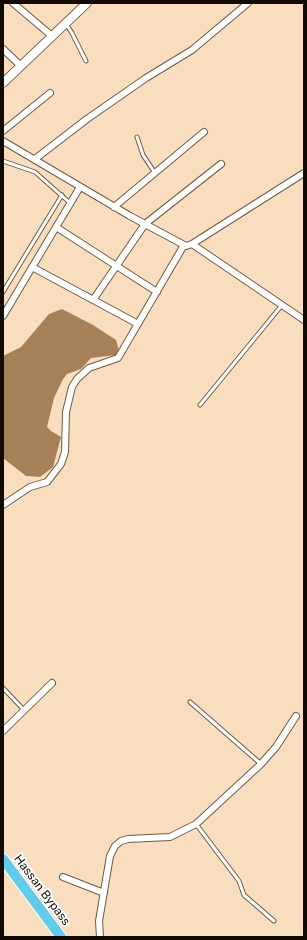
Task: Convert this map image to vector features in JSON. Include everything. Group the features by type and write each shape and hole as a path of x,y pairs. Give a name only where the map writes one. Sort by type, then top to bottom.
{"highway":[{"name":"Hassan Bypass","path":"3,859 61,937"}],"street":[{"path":"13,3 52,36"},
{"path":"3,83 87,3"},
{"path":"35,159 110,102 192,50 248,3"},
{"path":"3,49 21,66"},
{"path":"3,131 50,93"},
{"path":"114,207 204,132"},
{"path":"3,141 114,207 184,245 192,244 304,173"},
{"path":"93,300 145,224 221,164"},
{"path":"3,316 80,187"},
{"path":"56,227 157,292"},
{"path":"192,244 304,320"},
{"path":"3,505 30,487 47,482 61,464 65,452 66,412 72,387 77,379 89,368 118,358 184,245"},
{"path":"32,267 138,324"},
{"path":"3,731 52,683"},
{"path":"100,937 99,921 110,856 115,846 121,841 128,839 170,837 196,824 276,747 296,716"},
{"path":"63,877 104,893"}],"lane":[{"path":"65,23 72,33 86,61"},
{"path":"137,137 143,155 155,173"},
{"path":"3,161 35,172 70,203"},
{"path":"3,292 62,195"},
{"path":"200,405 282,305"},
{"path":"3,688 24,710"},
{"path":"190,702 260,764"},
{"path":"196,824 239,881 244,895 274,921"}],"shaded area":[{"path":"62,309 93,325 116,340 119,351 116,355 91,358 81,369 67,374 63,379 54,398 47,427 61,437 53,467 40,477 26,476 3,458 3,356 21,347 49,314"}]}
